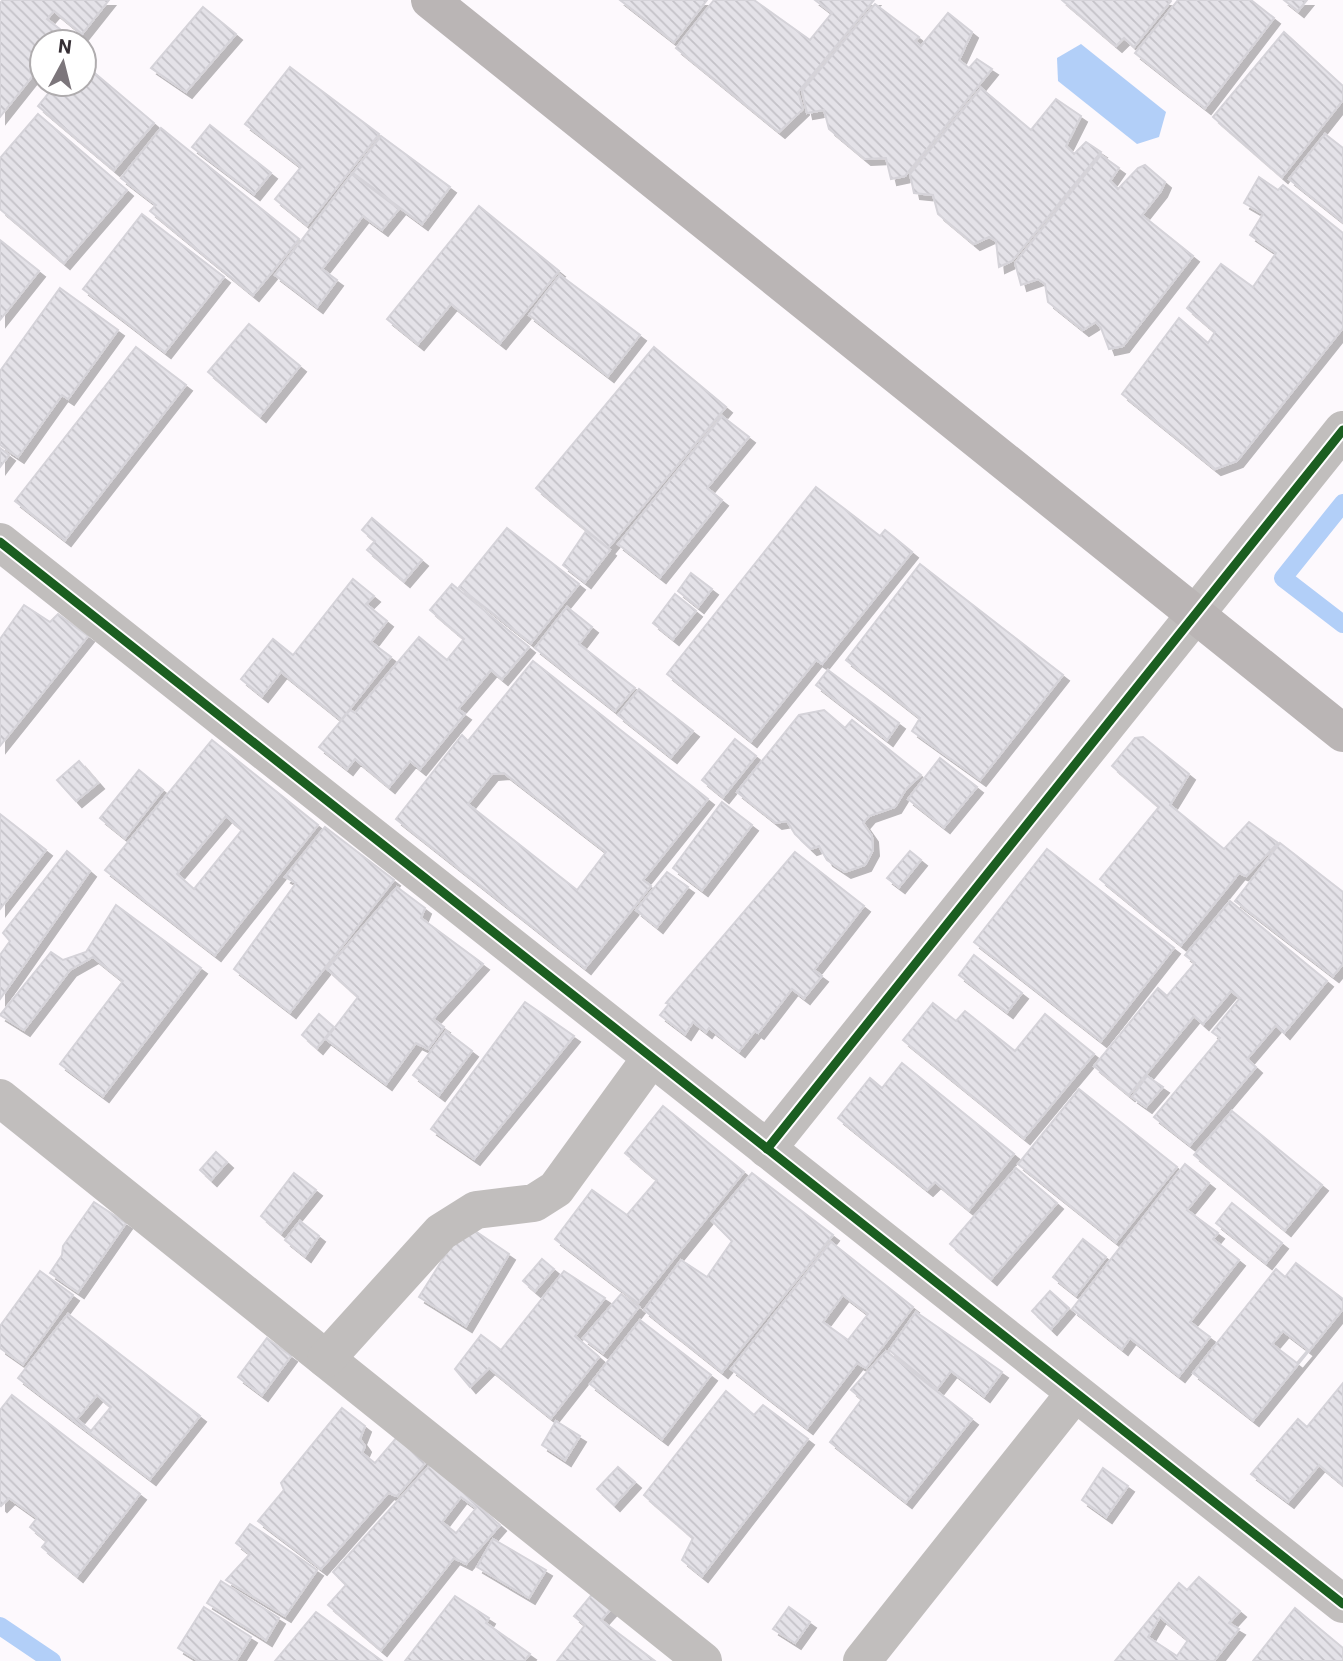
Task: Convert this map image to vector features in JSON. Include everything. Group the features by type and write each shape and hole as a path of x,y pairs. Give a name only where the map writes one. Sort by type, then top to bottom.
{"main road":[{"path":"430,0 1343,733"}],"street":[{"path":"767,1149 1343,430"},
{"path":"0,542 1343,1604"},
{"path":"326,1359 441,1232 476,1210 534,1203 556,1189 651,1058"},
{"path":"0,1098 703,1661"},
{"path":"862,1661 1075,1393"}],"water":[{"path":"1081,44 1166,112 1159,137 1137,144 1058,81 1057,58"}],"building":[{"path":"3,0 109,0 87,28 75,28 54,11 47,19 58,28 28,28 28,82 0,117 0,3"},
{"path":"620,0 707,0 674,42"},
{"path":"714,0 754,0 810,40 832,13 815,0 874,0 798,92 803,109 779,132 676,48"},
{"path":"1062,0 1171,1 1134,47 1124,38 1116,46"},
{"path":"1178,0 1251,0 1274,18 1205,108 1135,53"},
{"path":"1284,0 1307,0 1298,11"},
{"path":"875,4 919,37 915,41 921,46 948,13 972,32 959,60 969,68 977,59 992,69 905,176 891,179 886,158 865,159 829,129 824,110 807,113 802,91"},
{"path":"203,7 236,34 186,92 151,68"},
{"path":"1284,32 1343,86 1343,100 1282,177 1213,117"},
{"path":"290,67 379,134 307,225 275,199 301,167 245,124"},
{"path":"98,76 154,123 114,170 38,106 45,98 98,98"},
{"path":"981,88 1031,130 1056,99 1081,116 1066,146 1074,154 1086,142 1101,152 1012,261 999,267 996,241 989,237 974,244 938,214 933,195 914,193 910,174"},
{"path":"38,114 127,190 64,263 0,209 0,158"},
{"path":"210,125 271,173 254,194 192,147"},
{"path":"161,128 299,239 253,295 150,211 156,205 121,178"},
{"path":"1325,134 1343,148 1343,222 1289,179"},
{"path":"381,136 450,187 422,224 353,173"},
{"path":"1101,155 1119,168 1110,181 1118,189 1138,168 1145,165 1165,182 1142,215 1193,256 1123,346 1109,349 1096,322 1083,330 1048,302 1045,284 1038,279 1021,285 1015,263"},
{"path":"352,174 399,209 382,230 363,216 322,269 337,280 317,307 275,275"},
{"path":"1259,177 1278,190 1283,185 1343,233 1343,328 1237,461 1215,469 1122,394 1179,318 1208,343 1215,332 1187,308 1221,264 1253,287 1276,253 1250,235 1263,214 1244,203"},
{"path":"479,206 559,271 500,343 451,304 418,344 387,319"},
{"path":"142,214 224,277 165,352 83,289"},
{"path":"0,240 39,271 0,320"},
{"path":"560,275 640,335 608,376 529,315"},
{"path":"60,288 118,330 68,399 62,395 18,457 0,445 0,371"},
{"path":"249,324 300,366 260,416 208,372"},
{"path":"136,347 186,385 65,540 15,501"},
{"path":"654,347 726,407 608,548 536,488"},
{"path":"722,416 749,437 707,488 722,500 660,577 618,544"},
{"path":"0,448 9,455 0,467"},
{"path":"816,487 880,536 885,530 912,552 822,664 816,660 751,741 667,674"},
{"path":"372,518 422,560 404,581 367,550 375,541 362,530"},
{"path":"507,528 579,584 531,643 459,587"},
{"path":"586,531 610,550 585,582 563,565"},
{"path":"920,564 1063,675 980,780 912,731 920,718 846,660"},
{"path":"691,573 712,589 698,607 678,591"},
{"path":"353,579 374,596 366,604 387,621 371,642 391,657 341,720 281,672 262,696 241,679 273,639 293,655"},
{"path":"452,584 529,647 502,679 491,670 458,709 465,714 420,769 410,761 389,787 355,759 347,769 319,747 350,710 355,713 419,637 447,660 464,639 430,610"},
{"path":"675,594 696,611 673,639 653,623"},
{"path":"24,605 50,622 58,614 88,636 0,746 0,639"},
{"path":"567,607 592,627 579,644 635,688 615,711 535,648"},
{"path":"533,661 708,799 643,880 651,886 585,968 396,819 462,735 468,741","holes":["504,773 606,852 577,890 468,804 492,774"]},
{"path":"828,670 899,723 887,740 816,685"},
{"path":"639,689 693,731 671,757 618,715"},
{"path":"824,710 845,728 852,720 921,775 906,789 895,807 869,816 863,823 872,836 873,850 865,865 845,872 827,860 819,846 811,849 795,834 787,821 776,823 737,792 799,715"},
{"path":"1143,737 1189,774 1170,805 1224,849 1249,822 1278,843 1246,876 1239,873 1181,945 1100,879 1159,807 1112,766 1135,738"},
{"path":"735,739 756,756 723,797 702,780"},
{"path":"212,740 318,825 215,955 105,870","holes":["226,816 242,830 194,889 177,874"]},
{"path":"940,758 977,787 944,827 908,799"},
{"path":"79,761 98,783 76,801 57,780"},
{"path":"139,770 163,790 125,838 100,818"},
{"path":"722,802 752,825 702,890 673,868"},
{"path":"0,814 46,850 0,909"},
{"path":"325,827 394,880 290,1012 234,969 296,883 285,877"},
{"path":"1280,843 1343,892 1343,964 1333,976 1235,901"},
{"path":"1047,849 1174,948 1101,1041 974,942"},
{"path":"67,851 90,871 0,999 0,955 10,941 3,933"},
{"path":"910,851 921,860 899,887 887,878"},
{"path":"795,852 864,906 814,970 822,976 804,998 792,989 758,1033 755,1031 739,1051 709,1028 706,1032 693,1022 685,1034 660,1015 669,1004 666,1003"},
{"path":"667,872 688,887 657,927 636,910"},
{"path":"397,887 425,908 421,918 483,964 433,1019 444,1027 428,1049 416,1043 386,1084 326,1039 358,997 327,969"},
{"path":"1230,901 1327,981 1284,1033 1276,1025 1247,1059 1256,1067 1190,1145 1154,1117 1220,1038 1212,1032 1240,998 1231,991 1203,1024 1194,1016 1129,1095 1094,1066 1158,988 1167,996 1195,963 1185,955"},
{"path":"116,905 201,968 103,1096 60,1064 123,981 93,957 70,970 24,1030 0,1015 51,952 63,960 86,952"},
{"path":"974,955 1022,993 1007,1012 959,975"},
{"path":"525,1002 574,1036 474,1159 431,1129"},
{"path":"933,1003 956,1021 965,1011 1015,1051 1045,1014 1094,1054 1024,1138 903,1040"},
{"path":"319,1014 334,1027 317,1048 302,1035"},
{"path":"446,1031 472,1051 439,1095 413,1075"},
{"path":"902,1063 1014,1154 969,1210 935,1182 927,1190 838,1118 870,1078 882,1088"},
{"path":"1147,1076 1163,1087 1146,1107 1132,1097"},
{"path":"1079,1089 1177,1167 1116,1242 1018,1164"},
{"path":"663,1106 744,1172 638,1303 555,1239 592,1190 627,1215 657,1180 625,1153"},
{"path":"1232,1111 1322,1185 1285,1230 1194,1155"},
{"path":"216,1152 227,1162 211,1180 200,1170"},
{"path":"1185,1164 1209,1183 1187,1210 1218,1233 1213,1239 1239,1260 1190,1322 1210,1337 1179,1376 1130,1338 1122,1349 1072,1309"},
{"path":"1016,1168 1057,1203 991,1279 950,1244"},
{"path":"294,1173 316,1190 281,1233 261,1216"},
{"path":"752,1173 833,1235 722,1372 644,1310 681,1260 707,1277 732,1241 712,1221"},
{"path":"94,1202 126,1223 78,1292 50,1273 62,1255 63,1246"},
{"path":"1232,1203 1282,1243 1266,1263 1216,1223"},
{"path":"300,1221 319,1236 305,1256 285,1240"},
{"path":"465,1224 509,1254 466,1326 419,1297"},
{"path":"1083,1239 1106,1257 1076,1295 1053,1277"},
{"path":"831,1242 913,1307 866,1368 857,1363 807,1428 731,1369","holes":["843,1295 868,1314 848,1340 823,1322"]},
{"path":"542,1259 554,1269 535,1291 523,1281"},
{"path":"1296,1263 1343,1299 1343,1309 1253,1420 1193,1373 1276,1269 1285,1277","holes":["1283,1331 1308,1350 1297,1363 1272,1344"]},
{"path":"40,1271 73,1295 23,1364 0,1348 0,1326"},
{"path":"564,1271 605,1298 575,1336 599,1357 551,1418 489,1368 470,1387 455,1369 481,1335 501,1350"},
{"path":"1050,1291 1069,1308 1051,1329 1032,1311"},
{"path":"621,1294 639,1307 603,1353 583,1338"},
{"path":"916,1312 1002,1372 984,1396 951,1371 937,1389 889,1350"},
{"path":"68,1314 200,1416 150,1479 18,1378","holes":["97,1395 111,1407 91,1431 77,1419"]},
{"path":"640,1320 711,1375 662,1439 590,1384"},
{"path":"267,1338 291,1356 262,1395 238,1377"},
{"path":"886,1351 972,1419 906,1502 830,1442 862,1399 851,1390"},
{"path":"1343,1383 1343,1485 1319,1465 1288,1502 1251,1474 1298,1419 1307,1427"},
{"path":"726,1391 754,1415 763,1405 808,1439 702,1576 682,1560 693,1538 644,1495"},
{"path":"12,1395 140,1494 77,1576 42,1547 47,1541 30,1527 37,1518 9,1498 0,1505 0,1410"},
{"path":"342,1408 365,1426 360,1439 365,1446 362,1453 375,1463 398,1436 428,1460 397,1496 388,1493 321,1569 258,1521 284,1490 281,1483"},
{"path":"556,1421 580,1436 565,1460 542,1445"},
{"path":"431,1464 500,1525 466,1564 454,1558 381,1650 328,1605 346,1585 333,1572","holes":["461,1497 476,1508 456,1533 442,1522"]},
{"path":"618,1467 635,1482 614,1505 597,1489"},
{"path":"1103,1468 1128,1486 1106,1517 1082,1500"},
{"path":"250,1524 317,1570 285,1616 226,1580 250,1554 236,1543"},
{"path":"493,1539 546,1570 529,1598 477,1567"},
{"path":"1199,1577 1240,1611 1229,1623 1239,1629 1214,1661 1115,1661 1179,1583 1187,1590","holes":["1160,1617 1188,1640 1177,1656 1148,1637"]},
{"path":"221,1581 279,1618 266,1640 207,1603"},
{"path":"594,1592 612,1608 601,1620 655,1661 557,1661 585,1625 574,1616"},
{"path":"455,1596 489,1618 486,1623 530,1654 524,1661 405,1661"},
{"path":"204,1607 251,1637 236,1661 199,1661 178,1648"},
{"path":"789,1607 810,1622 795,1643 773,1629"},
{"path":"1295,1608 1343,1648 1343,1661 1253,1661"},
{"path":"316,1612 382,1661 275,1661"}],"waterway":[{"path":"1343,503 1283,578 1343,624"},
{"path":"0,1626 52,1661"}],"cycle path":[{"path":"767,1149 1343,430"},
{"path":"0,542 1343,1604"}]}
